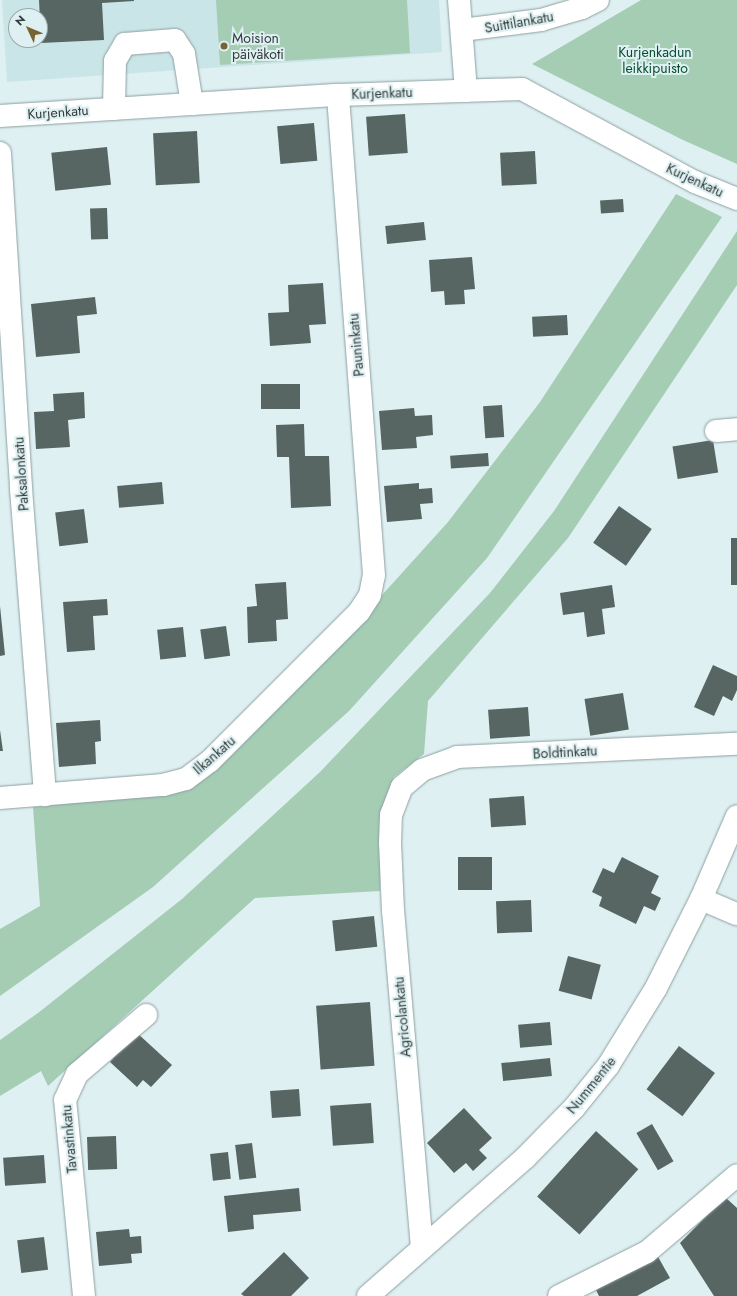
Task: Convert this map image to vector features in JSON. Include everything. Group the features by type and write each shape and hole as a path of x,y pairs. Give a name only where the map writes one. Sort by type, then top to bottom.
{"street":[{"path":"459,0 466,91"},
{"name":"Suittilankatu","path":"462,30 541,20 582,8 598,0"},
{"path":"114,109 115,61 125,44 175,40 184,54 192,104"},
{"name":"Kurjenkatu","path":"0,116 338,95 522,89 695,182 737,199"},
{"name":"Pauninkatu","path":"338,95 374,575 370,595"},
{"name":"Paksalonkatu","path":"0,153 21,489 45,795"},
{"name":"Ilkankatu","path":"0,798 163,785 186,779 210,761 359,612 370,595"},
{"name":"Boldtinkatu","path":"402,787 422,770 441,761 457,758 737,744"},
{"name":"Agricolankatu","path":"402,787 391,815 390,843 393,911 422,1248"},
{"name":"Nummentie","path":"368,1296 526,1158 574,1108 608,1066 656,988 701,899 737,816"},
{"path":"701,899 737,914"},
{"name":"Tavastinkatu","path":"84,1296 65,1100 77,1074 146,1015"},
{"path":"559,1296 647,1252 737,1175"}],"shaded area":[{"name":"Moision päiväkoti","path":"2,0 439,0 442,52 7,82"}],"green space":[{"path":"216,0 407,0 410,53 220,65"},
{"name":"Kurjenkadun leikkipuisto","path":"641,0 737,0 737,164 683,140 532,64"},
{"path":"676,194 722,217 487,558 349,711 153,887 0,996 0,929 40,906 33,807 177,793 200,781 230,757 308,677 448,522 540,402"},
{"path":"737,231 737,285 568,538 428,701 424,754 394,777 383,807 380,891 255,898 48,1086 41,1071 0,1096 0,1040 38,1013 182,899 320,772 490,593 554,511"}],"building":[{"path":"39,0 134,0 102,3 104,40 48,43 48,8 39,8"},
{"path":"405,114 408,153 369,156 366,117"},
{"path":"314,123 317,161 280,164 277,126"},
{"path":"197,131 200,183 156,185 153,133"},
{"path":"107,147 111,185 55,191 51,153"},
{"path":"535,151 537,184 502,186 500,153"},
{"path":"623,199 624,212 601,214 600,201"},
{"path":"107,208 108,239 91,240 90,209"},
{"path":"424,222 426,240 387,244 385,226"},
{"path":"472,257 475,289 464,290 465,304 445,305 444,291 431,292 429,260"},
{"path":"323,283 326,324 309,325 311,343 270,346 268,313 289,312 288,285"},
{"path":"95,297 97,314 77,316 80,353 36,357 31,304"},
{"path":"567,315 568,335 533,337 532,317"},
{"path":"261,384 300,384 300,409 261,409"},
{"path":"84,392 85,418 68,420 70,447 36,449 34,412 54,411 53,394"},
{"path":"502,405 504,437 485,438 483,406"},
{"path":"414,408 415,416 432,415 433,435 416,437 417,448 382,450 379,411"},
{"path":"304,424 305,456 329,456 331,506 291,508 289,457 277,457 276,425"},
{"path":"713,440 718,473 678,479 673,446"},
{"path":"488,453 489,466 451,469 450,456"},
{"path":"162,482 164,504 119,508 117,486"},
{"path":"419,483 419,489 432,488 433,503 420,504 422,519 387,522 384,486"},
{"path":"619,506 652,529 626,566 593,543"},
{"path":"84,509 88,543 59,546 55,513"},
{"path":"731,538 737,538 737,585 731,585"},
{"path":"286,582 288,619 276,620 277,641 248,643 247,607 257,606 255,584"},
{"path":"612,585 615,607 602,609 605,634 587,637 584,612 563,615 560,593"},
{"path":"107,599 108,615 93,616 95,650 67,652 63,602"},
{"path":"0,606 5,655 0,656"},
{"path":"226,626 230,656 204,659 200,630"},
{"path":"183,627 186,657 160,660 157,630"},
{"path":"713,665 737,676 737,690 732,701 723,696 714,716 694,707"},
{"path":"623,693 629,730 590,736 584,699"},
{"path":"528,707 530,736 490,739 488,710"},
{"path":"100,720 101,741 95,742 96,764 59,767 56,723"},
{"path":"0,730 3,751 0,751"},
{"path":"524,796 526,825 491,827 489,798"},
{"path":"458,857 492,857 492,890 458,890"},
{"path":"622,857 659,876 651,893 661,898 655,911 644,906 636,924 599,906 602,897 592,892 603,868 614,873"},
{"path":"531,900 532,932 497,933 496,901"},
{"path":"374,916 377,947 335,951 332,920"},
{"path":"568,956 601,965 592,1000 559,991"},
{"path":"370,1002 374,1066 321,1070 316,1006"},
{"path":"550,1022 552,1045 520,1048 518,1025"},
{"path":"136,1032 172,1065 151,1087 143,1080 137,1087 110,1062"},
{"path":"679,1046 715,1073 682,1116 647,1089"},
{"path":"550,1058 552,1076 503,1081 501,1063"},
{"path":"299,1089 301,1116 272,1118 270,1091"},
{"path":"371,1103 374,1143 333,1146 330,1106"},
{"path":"464,1108 492,1138 479,1150 487,1158 473,1171 466,1163 454,1173 427,1143"},
{"path":"652,1124 674,1161 658,1170 636,1133"},
{"path":"596,1131 638,1169 579,1235 537,1196"},
{"path":"116,1136 117,1169 88,1170 87,1137"},
{"path":"252,1143 256,1178 239,1180 235,1145"},
{"path":"228,1152 231,1179 213,1181 210,1154"},
{"path":"44,1155 46,1183 5,1186 3,1158"},
{"path":"299,1188 301,1211 253,1215 254,1229 228,1232 224,1196"},
{"path":"725,1197 737,1208 737,1296 714,1296 680,1243"},
{"path":"129,1229 130,1237 141,1236 142,1253 131,1254 132,1263 99,1266 96,1232"},
{"path":"44,1237 48,1270 21,1273 17,1240"},
{"path":"284,1252 309,1278 291,1296 244,1296 241,1294"},
{"path":"657,1255 670,1278 637,1296 599,1296 596,1290"}],"place":[{"name":"Moision päiväkoti","path":"224,46"}]}
